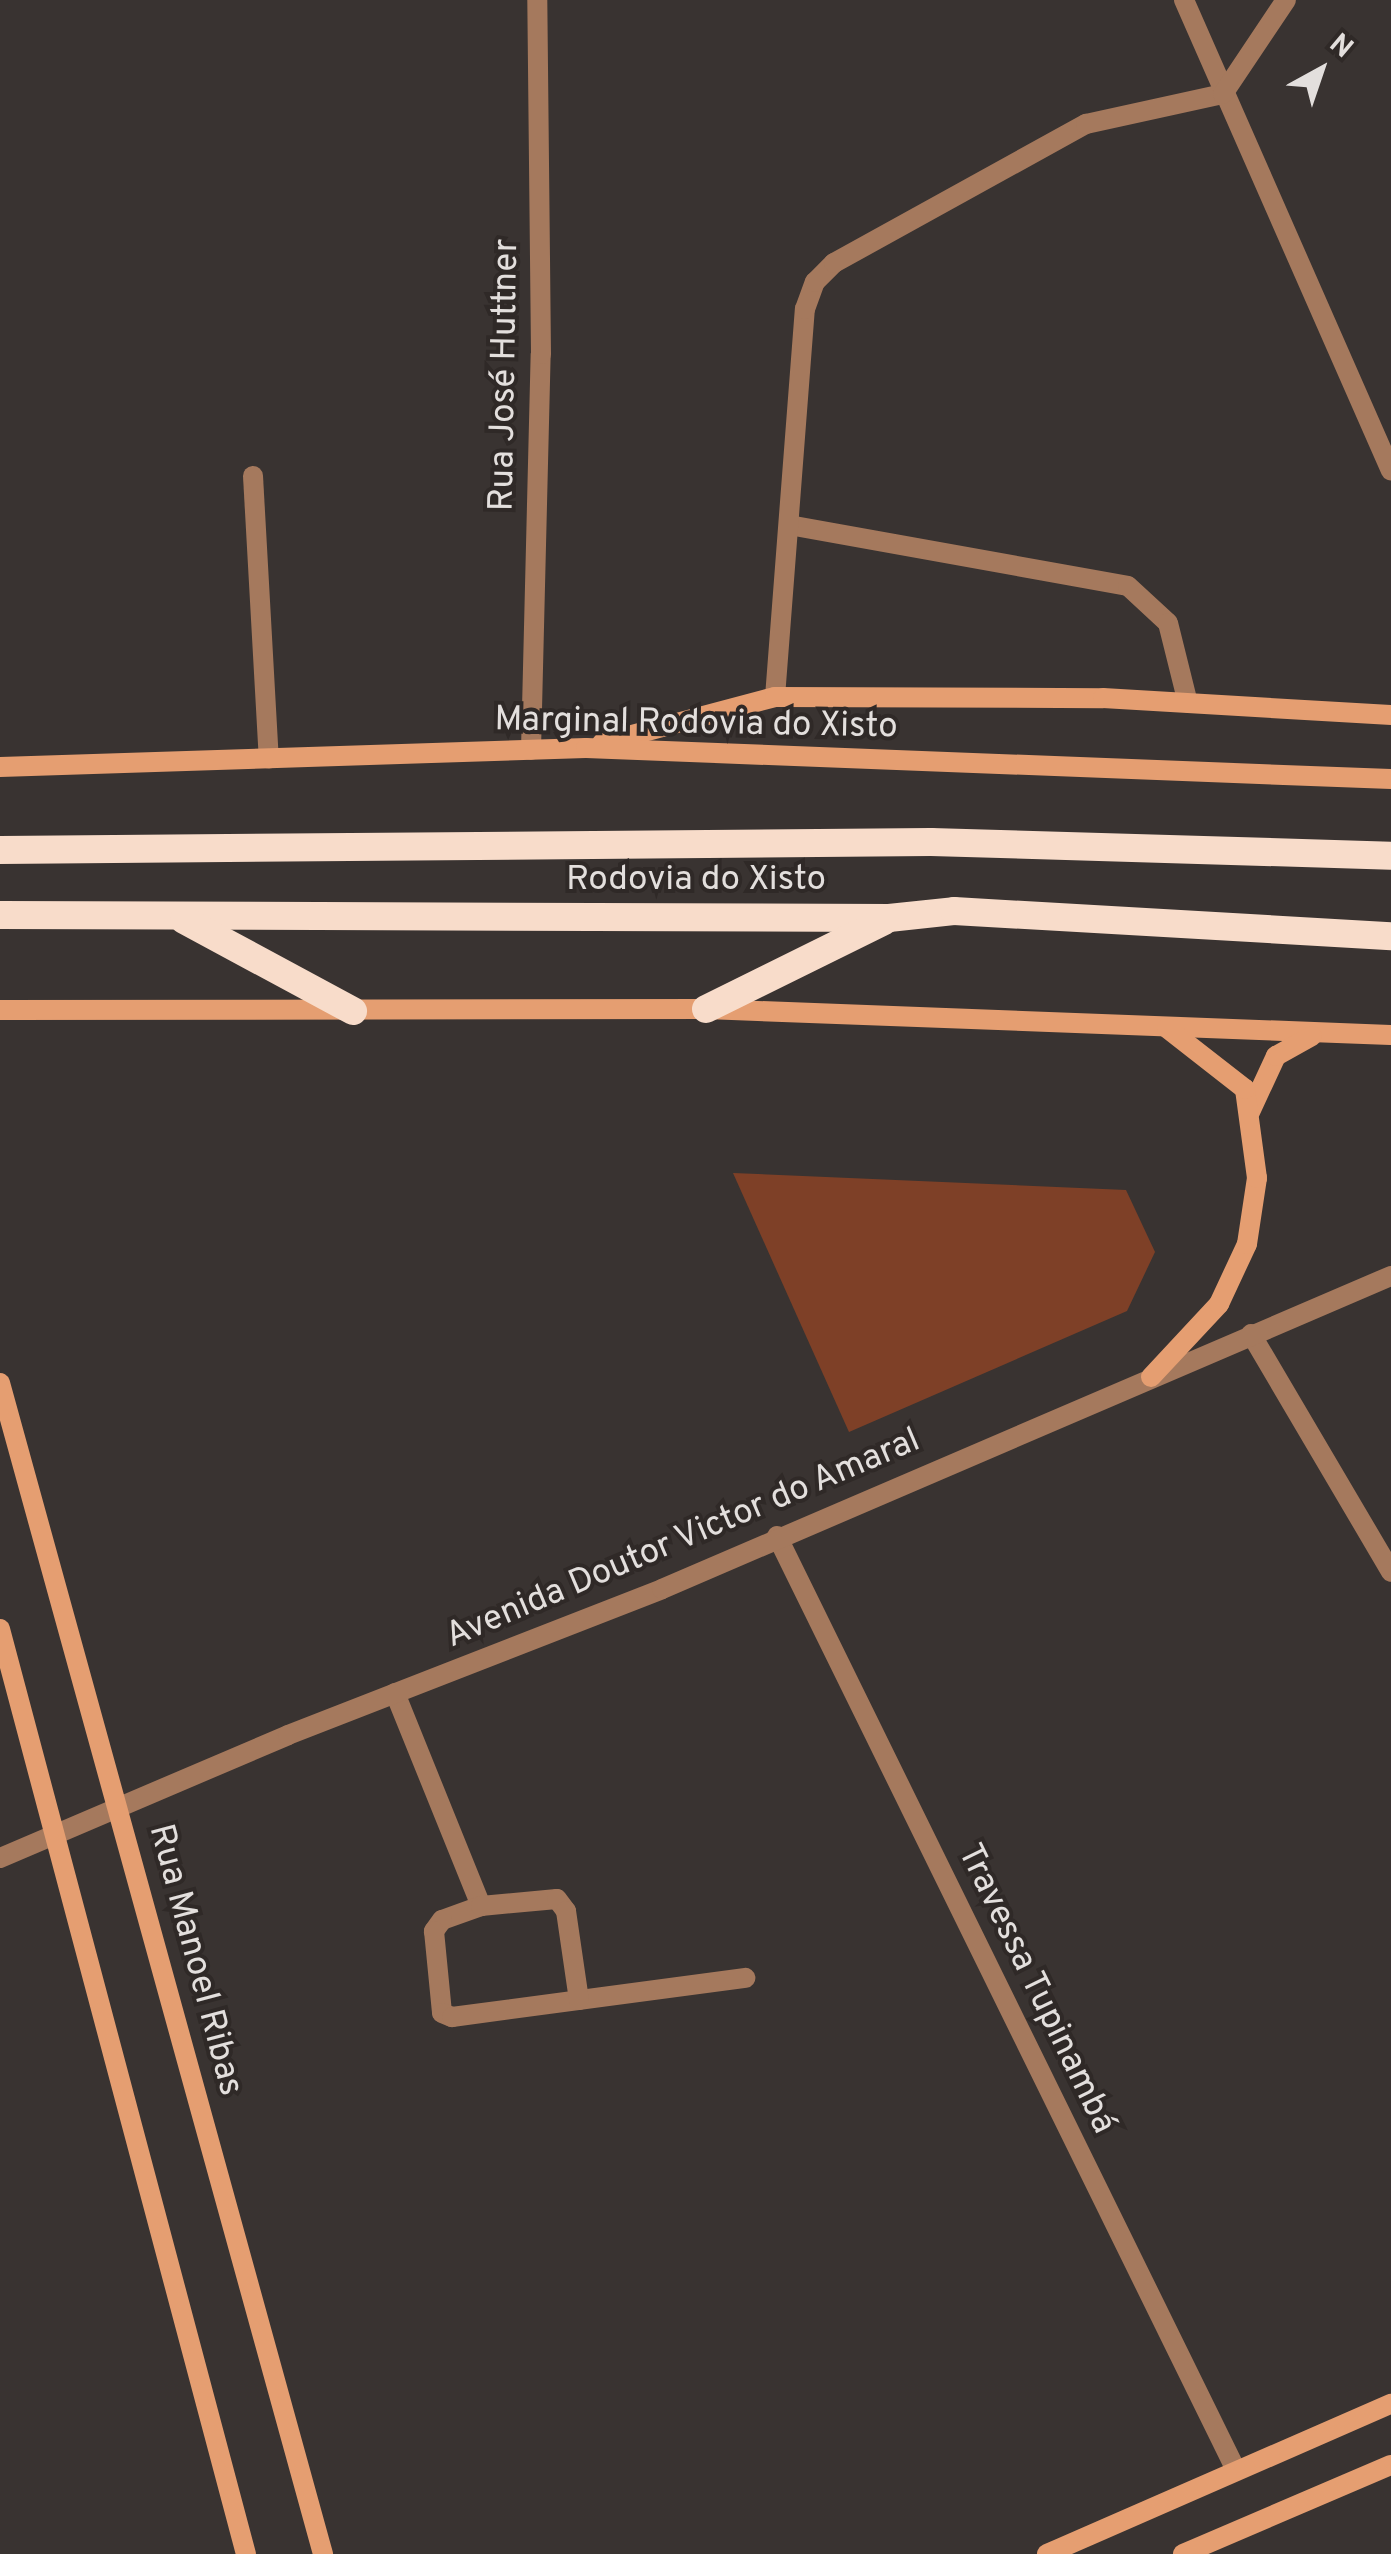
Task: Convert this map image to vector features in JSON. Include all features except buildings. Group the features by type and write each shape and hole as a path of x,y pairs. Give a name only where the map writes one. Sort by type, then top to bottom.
{"highway":[{"name":"Rodovia do Xisto","path":"0,850 931,842 1391,856"},
{"name":"Rodovia do Xisto","path":"0,914 889,918 954,911 1391,936"},
{"path":"178,916 353,1011"},
{"path":"706,1009 889,918"}],"main road":[{"path":"586,748 775,697 1188,703 1391,715"},
{"name":"Marginal Rodovia do Xisto","path":"5,764 586,748 1391,779"},
{"path":"0,1010 706,1009 1391,1035"},
{"path":"1151,1376 1200,1331 1247,1244 1257,1178 1245,1089 1226,1069 1162,1025"},
{"path":"1250,1112 1276,1056 1297,1040 1324,1034"},
{"name":"Rua Manoel Ribas","path":"0,1384 121,1811 323,2554"},
{"path":"0,1629 246,2554"},
{"path":"1047,2554 1391,2404"},
{"path":"1183,2554 1391,2465"}],"street":[{"name":"Rua José Huttner","path":"531,750 541,354 536,0"},
{"path":"1184,0 1222,94 1391,471"},
{"path":"775,697 805,309 815,282 834,263 1086,124 1222,94 1286,0"},
{"path":"253,476 269,759"},
{"path":"789,525 1128,586 1168,623 1188,703"},
{"name":"Avenida Doutor Victor do Amaral","path":"0,1858 121,1811 1391,1276"},
{"path":"1251,1334 1391,1572"},
{"name":"Travessa Tupinambá","path":"777,1536 1236,2470"},
{"path":"396,1693 481,1906"},
{"path":"579,2000 566,1910 557,1899 481,1906 442,1920 434,1930 442,2013 452,2017 745,1978"}]}
